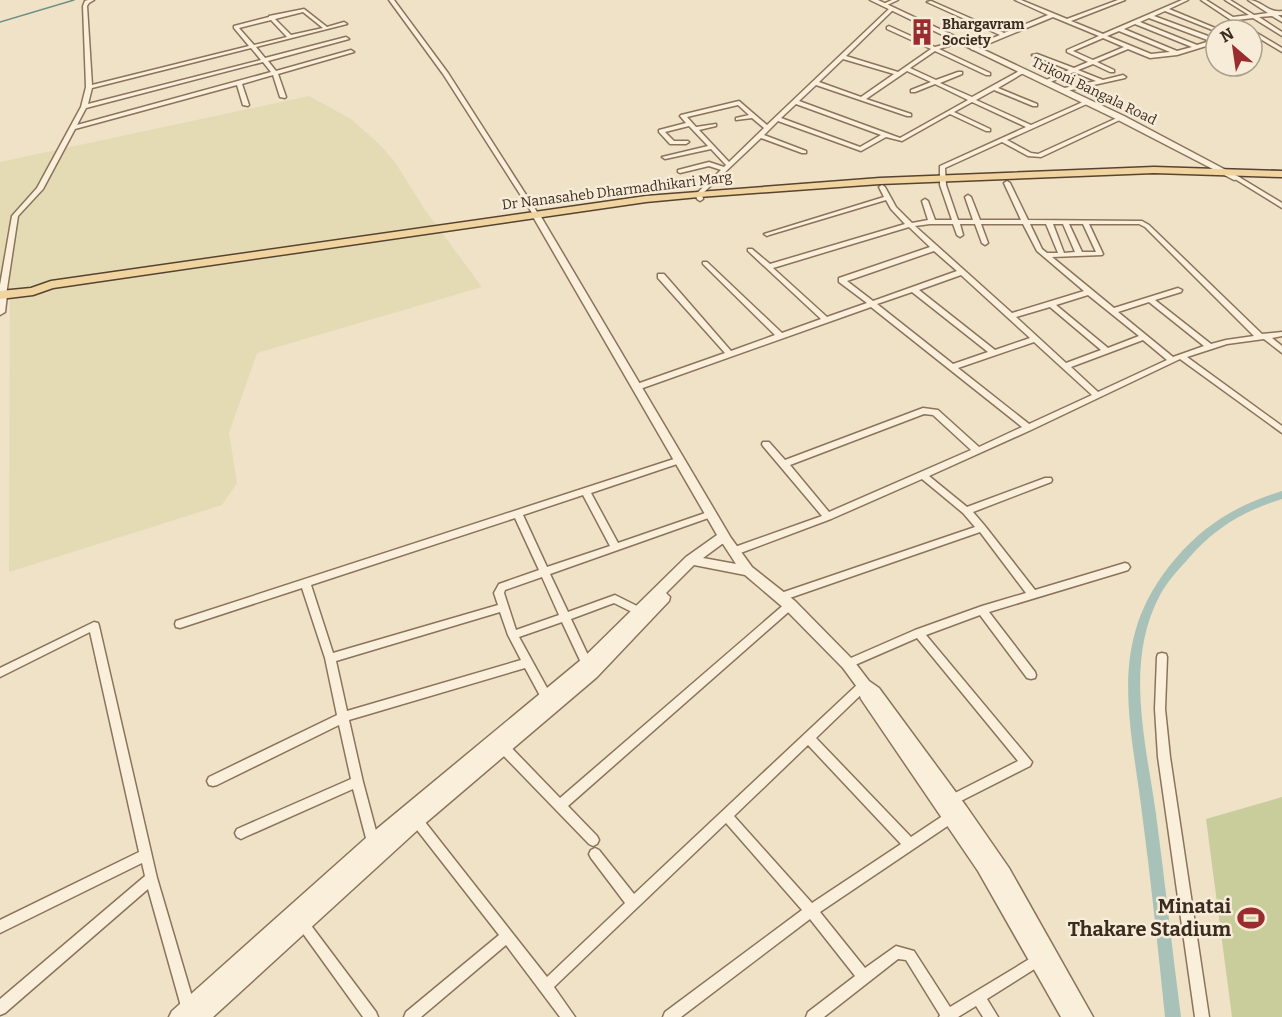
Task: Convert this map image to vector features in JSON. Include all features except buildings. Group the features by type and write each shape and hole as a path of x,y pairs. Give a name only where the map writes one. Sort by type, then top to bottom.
{"main road":[{"name":"Dr Nanasaheb Dharmadhikari Marg","path":"1,295 33,291 47,292 700,196 1154,170 1232,174 1282,180"},
{"name":"Dr Nanasaheb Dharmadhikari Marg","path":"942,182 1007,183 1160,175 1282,174"}],"street":[{"path":"0,312 15,216 40,189 84,107 89,87 85,6 92,0"},
{"path":"391,0 445,73 538,218 711,514 748,571 786,601 848,664 864,685 866,695 955,809 1001,892 1084,1017"},
{"name":"Trikoni Bangala Road","path":"873,0 1232,174"},
{"path":"883,5 896,0"},
{"path":"1017,0 1153,57 1204,45"},
{"path":"1067,21 1124,0"},
{"path":"1112,71 1068,51 1186,0"},
{"path":"1203,0 1230,18"},
{"path":"1227,0 1282,34"},
{"path":"1250,0 1282,20"},
{"path":"929,2 1004,35"},
{"path":"700,196 767,128 892,9"},
{"path":"1164,9 1204,25"},
{"path":"284,97 275,73 236,27 306,10 326,28"},
{"path":"1240,18 1282,13"},
{"path":"973,48 1053,15"},
{"path":"1149,16 1204,37"},
{"path":"271,18 290,37"},
{"path":"1135,22 1197,47"},
{"path":"89,87 344,24"},
{"path":"890,28 988,74"},
{"path":"1119,29 1177,52"},
{"path":"84,107 346,39"},
{"path":"1264,39 1282,50"},
{"path":"862,99 935,50 959,41"},
{"path":"1046,82 1128,47"},
{"path":"73,128 351,52"},
{"path":"1035,55 1101,81"},
{"path":"842,57 899,74"},
{"path":"907,69 1030,127"},
{"path":"795,102 903,140 1023,71"},
{"path":"913,92 960,73"},
{"path":"1062,90 1123,77"},
{"path":"239,83 246,105"},
{"path":"815,83 909,116"},
{"path":"994,88 1035,105"},
{"path":"960,235 942,182 940,169 1087,102"},
{"path":"727,167 683,117 684,115 737,103 767,128"},
{"path":"950,112 988,130"},
{"path":"738,119 753,116"},
{"path":"778,118 861,149 885,135"},
{"path":"1002,140 1030,155 1039,156 1120,118"},
{"path":"686,141 672,143 661,131 689,124"},
{"path":"694,129 714,125"},
{"path":"760,135 804,152"},
{"path":"665,157 711,147"},
{"path":"680,171 709,164 727,167"},
{"path":"1232,174 1282,206"},
{"path":"1007,183 1035,244 1044,255 1172,360"},
{"path":"881,184 887,198 910,225 1096,394"},
{"path":"968,197 985,243"},
{"path":"767,234 887,198"},
{"path":"925,201 932,222"},
{"path":"1048,221 1062,255"},
{"path":"768,267 910,225 932,222 1048,221 1145,224 1262,336 1282,350"},
{"path":"1065,222 1080,255"},
{"path":"1044,255 1100,254 1085,222"},
{"path":"935,248 842,280 1028,428"},
{"path":"750,250 826,320"},
{"path":"705,263 780,336"},
{"path":"637,387 962,272"},
{"path":"661,276 730,354"},
{"path":"914,289 994,353"},
{"path":"1113,311 1178,290"},
{"path":"1011,316 1089,292"},
{"path":"1150,299 1209,346"},
{"path":"1051,304 1107,351"},
{"path":"189,1015 303,924 413,817 589,668 690,561 729,543 828,516 1028,428 1096,394 1181,356 1209,346 1282,333"},
{"path":"1065,366 1144,337"},
{"path":"951,367 1035,339"},
{"path":"1181,356 1282,430"},
{"path":"784,464 923,411 935,412 977,450"},
{"path":"766,444 828,516"},
{"path":"180,624 680,460"},
{"path":"923,475 966,511 982,528 1033,595"},
{"path":"966,511 1048,480"},
{"path":"586,492 615,547"},
{"path":"517,513 589,668"},
{"path":"549,703 513,636 499,593 502,587 711,514"},
{"path":"559,806 786,601 982,528"},
{"path":"643,613 699,562 729,543"},
{"path":"699,562 748,571"},
{"path":"848,664 919,633 982,610 1125,567"},
{"path":"305,583 330,658 357,782 373,842"},
{"path":"513,636 615,599 643,613"},
{"path":"330,658 504,607"},
{"path":"982,610 1031,675"},
{"path":"0,673 94,626 151,878 189,1015"},
{"path":"670,1017 811,910 910,845 955,809 1026,762 919,633"},
{"path":"1162,657 1160,709 1164,757 1202,1017"},
{"path":"213,781 344,717 526,663"},
{"path":"546,986 864,685"},
{"path":"808,737 910,845"},
{"path":"500,745 593,840"},
{"path":"242,833 357,782"},
{"path":"726,815 811,910 864,977"},
{"path":"189,1015 373,842 413,817"},
{"path":"413,817 568,1017"},
{"path":"596,854 634,904"},
{"path":"0,927 146,855"},
{"path":"0,1008 151,878"},
{"path":"303,924 371,1017"},
{"path":"411,1017 506,937"},
{"path":"813,1017 896,952 910,955 947,1016 1046,958"},
{"path":"1046,958 1071,1017"},
{"path":"978,997 991,1017"}],"shaded area":[{"path":"309,96 351,119 380,145 395,162 425,210 482,287 257,353 229,433 237,483 222,505 9,572 10,289 0,288 0,162"}],"green space":[{"name":"Minatai Thakare Stadium","path":"1282,797 1282,1017 1232,1017 1206,819"}],"waterway":[{"path":"0,22 74,0"},
{"path":"1173,1017 1135,704 1134,675 1137,648 1143,621 1154,596 1189,550 1224,520 1252,505 1282,495"}],"place":[{"name":"Bhargavram Society","path":"922,32"},
{"name":"Minatai Thakare Stadium","path":"1251,918"}]}
